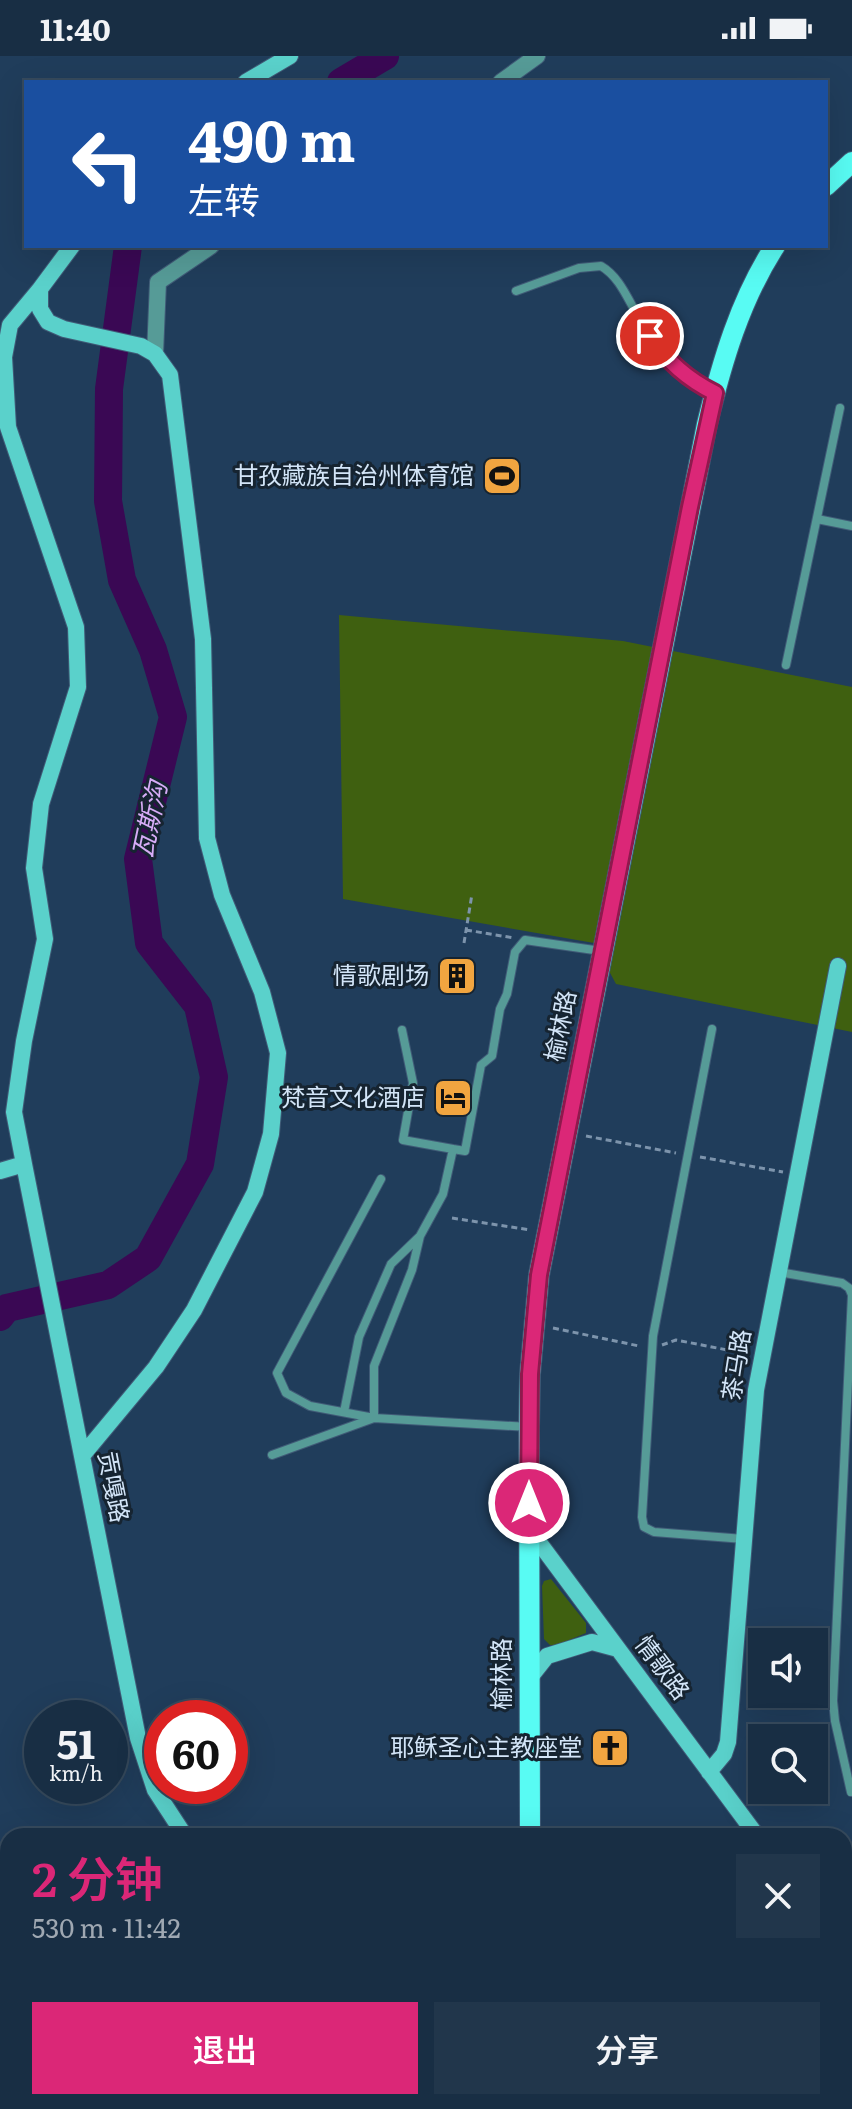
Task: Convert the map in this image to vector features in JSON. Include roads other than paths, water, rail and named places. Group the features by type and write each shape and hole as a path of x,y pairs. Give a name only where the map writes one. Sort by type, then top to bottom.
{"main road":[{"path":"828,184 852,162"},
{"name":"榆林路","path":"530,1828 529,1427 533,1325 547,1233 702,448 715,393 742,310 774,248"}],"street":[{"path":"249,80 290,56"},
{"path":"504,80 537,56"},
{"name":"贡嘎路","path":"71,248 10,325 4,357 8,427 76,627 78,687 41,804 34,868 45,939 24,1041 14,1112 145,1764 179,1828"},
{"path":"148,350 158,282 208,248"},
{"path":"40,289 40,309 48,322 64,329 148,350 170,375 203,639 207,838 222,895 262,992 278,1053 271,1134 255,1192 194,1310 156,1367 82,1456"},
{"name":"茶马路","path":"709,1772 724,1754 730,1730 753,1412 761,1357 838,966"},
{"path":"0,1171 24,1164"},
{"name":"情歌路","path":"529,1529 751,1828"},
{"path":"528,1680 547,1656 592,1642 618,1649"}],"lane":[{"path":"516,291 579,268 601,266 617,280 662,354 695,383 715,393"},
{"path":"786,665 840,408"},
{"path":"817,519 852,526"},
{"path":"402,1030 413,1083 403,1140 465,1151 481,1065 492,1056 515,952 525,940 602,951"},
{"path":"712,1029 653,1336 642,1517 644,1527 654,1532 744,1539"},
{"path":"374,1418 374,1366 412,1270 420,1236 443,1194 453,1149"},
{"path":"381,1179 277,1373 286,1393 310,1406 374,1418 529,1427"},
{"path":"344,1412 359,1337 378,1293 391,1264 420,1236"},
{"path":"778,1272 842,1283 852,1295 833,1701 851,1792"},
{"path":"272,1455 374,1418"}],"waterway":[{"name":"瓦斯沟","path":"344,80 385,56"},
{"name":"瓦斯沟","path":"0,1317 7,1308 108,1285 148,1258 200,1164 214,1077 198,1006 149,943 138,859 173,717 153,650 122,580 108,501 109,389 128,248"}],"place":[{"name":"甘孜藏族自治州体育馆","path":"502,476"},
{"name":"情歌剧场","path":"457,976"},
{"name":"梵音文化酒店","path":"453,1098"},
{"name":"耶稣圣心主教座堂","path":"610,1748"}]}
